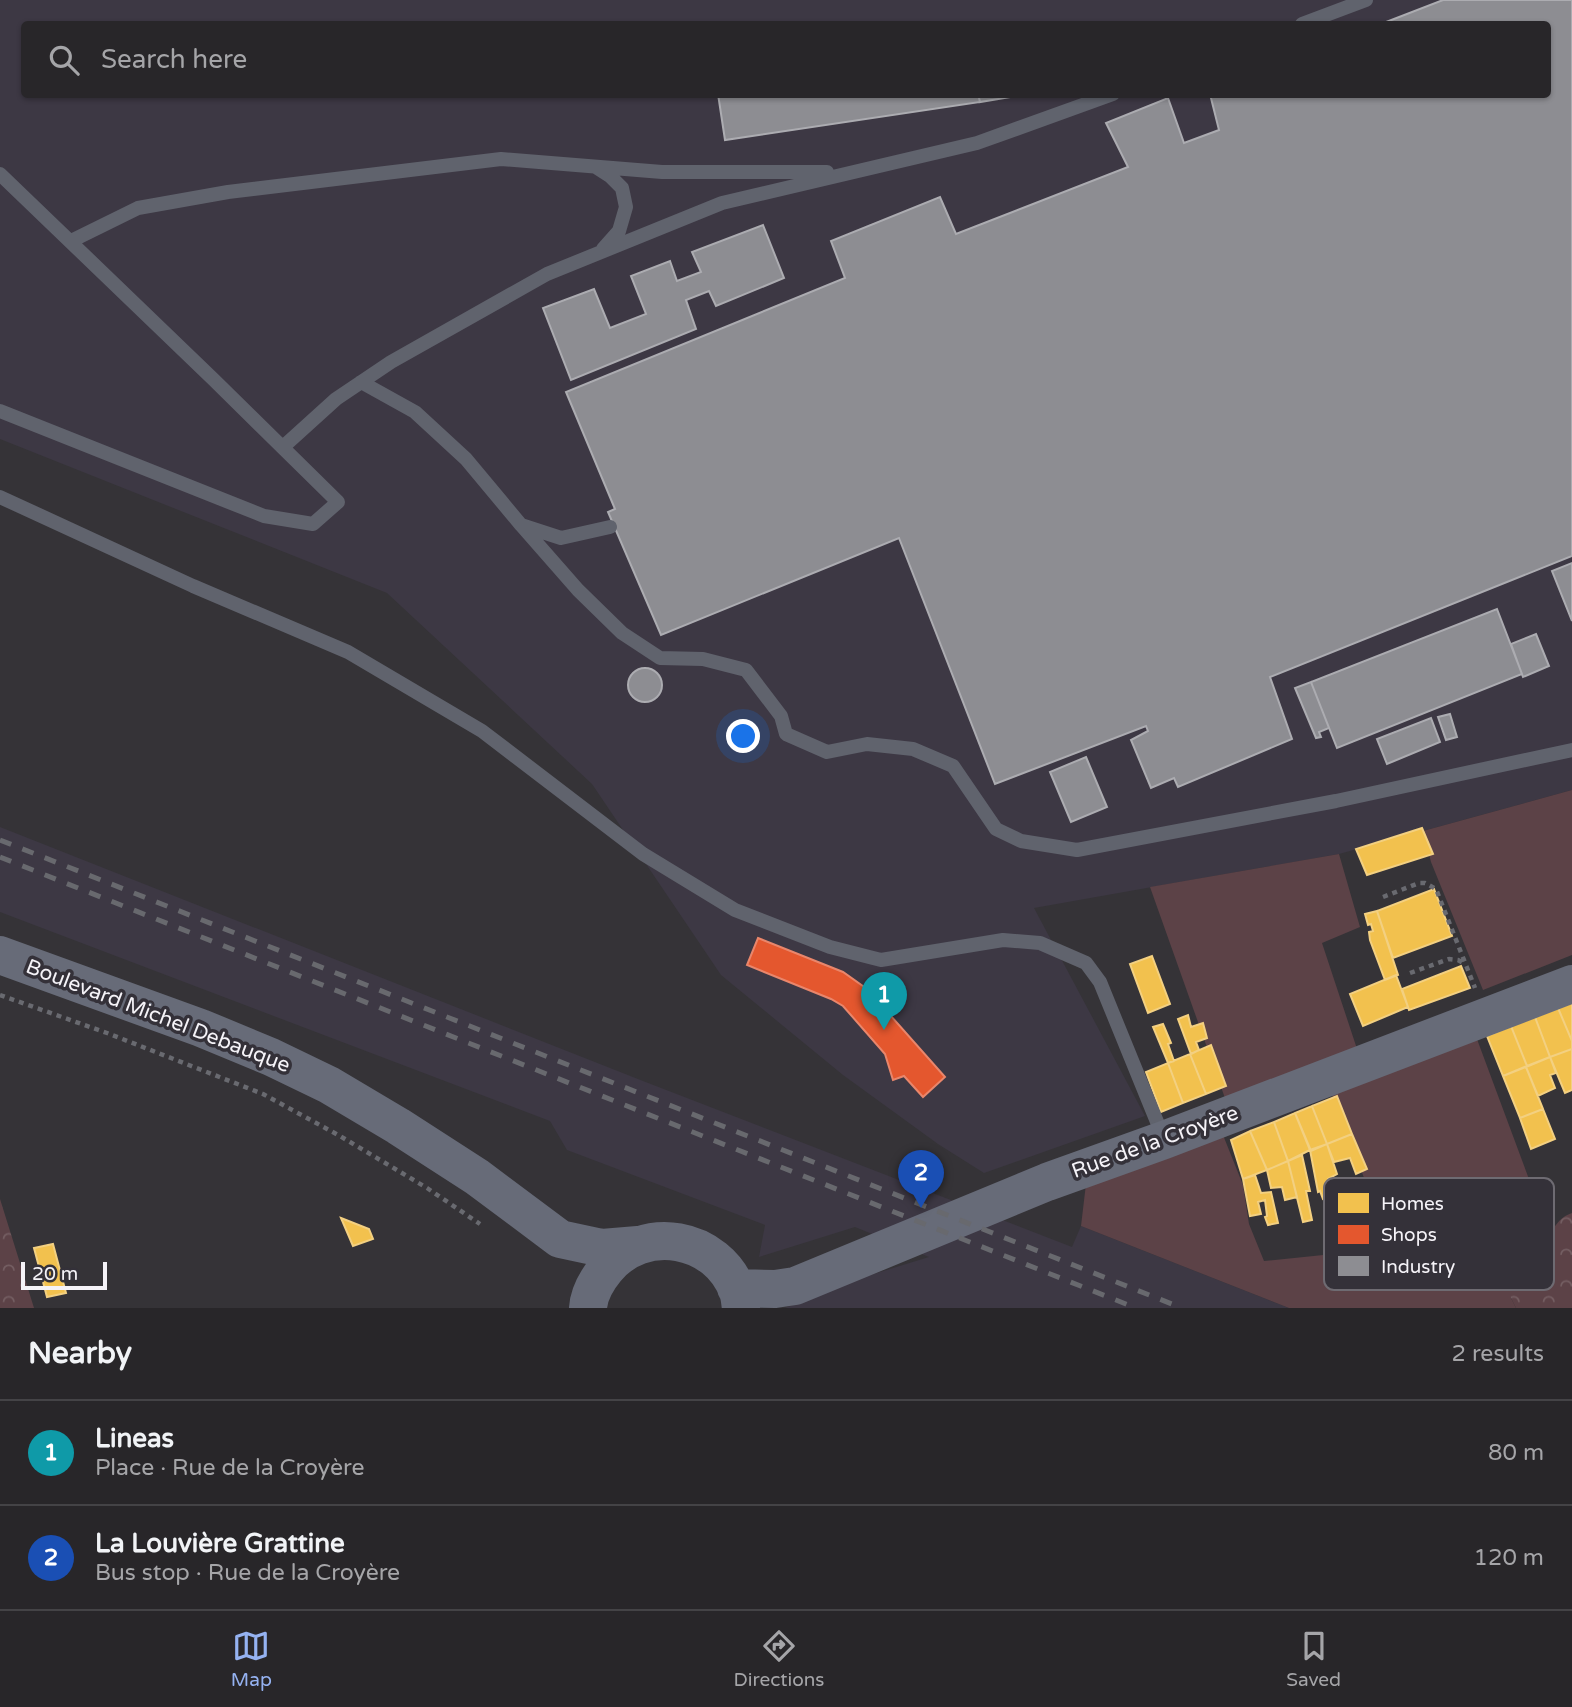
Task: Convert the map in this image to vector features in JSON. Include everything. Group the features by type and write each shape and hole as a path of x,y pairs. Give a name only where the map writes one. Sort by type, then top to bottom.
{"main road":[{"name":"Boulevard Michel Debauque","path":"0,956 201,1028 330,1085 477,1178 560,1239 602,1248 660,1240 685,1243 708,1253 727,1270 738,1298"},
{"name":"Rue de la Croyère","path":"738,1298 795,1286 1047,1182 1572,984"},
{"name":"Boulevard Michel Debauque","path":"560,1239 579,1276 588,1305"},
{"path":"588,1305 598,1279 614,1259 638,1245"}],"lane":[{"path":"1310,21 1366,0"},
{"path":"283,447 336,399 391,362 547,274 722,203 977,143 1102,98"},
{"path":"71,241 138,208 228,192 501,159 662,172 852,172"},
{"path":"595,166 622,188 626,207 619,231 600,253"},
{"path":"0,174 338,502 313,524 264,516 0,411"},
{"path":"361,382 415,412 466,459 578,590 622,633 660,658 704,659 746,670 781,716 786,734 827,752 867,744 913,749 953,766 996,829 1021,841 1077,850 1336,801 1572,750"},
{"path":"0,497 193,586 348,652 482,731 643,854 735,910 830,947 881,960 1003,940 1041,943 1086,963 1100,982 1164,1140"},
{"path":"521,525 561,538 610,527"}],"path":[{"path":"1383,897 1419,883 1431,885 1436,889 1487,1017"},
{"path":"1410,973 1449,959 1466,965"},
{"path":"0,995 107,1033 262,1094 362,1149 485,1228"}],"shaded area":[{"path":"0,0 1572,0 1572,790 1339,854 1034,908 1145,1116 984,1173 938,1144 843,1075 721,975 592,784 387,593 0,439"},
{"path":"0,827 1072,1247 1081,1226 1289,1308 785,1308 854,1280 929,1257 855,1227 759,1257 765,1225 567,1150 550,1121 0,912"}],"green space":[{"path":"1572,790 1572,955 1483,990 1431,862 1423,831"},
{"path":"1339,854 1360,927 1322,943 1362,1064 1471,1023 1529,1178 1364,1178 1326,1079 1231,1115 1150,887"},
{"path":"1217,1120 1243,1185 1249,1224 1264,1261 1324,1255 1324,1290 1513,1290 1511,1298 1516,1308 1289,1308 1081,1226 1088,1167"},
{"path":"0,1199 34,1308 0,1308"},
{"path":"1572,1213 1572,1308 1516,1308 1509,1290 1554,1290 1554,1228"}],"building: Homes":[{"path":"1422,828 1433,854 1367,875 1356,849"},
{"path":"1434,889 1452,936 1393,958 1377,911"},
{"path":"1377,911 1398,975 1385,980 1370,940 1369,932 1373,931 1371,924 1368,925 1365,914"},
{"path":"1152,956 1170,1004 1148,1013 1130,964"},
{"path":"1461,966 1470,988 1409,1010 1402,989"},
{"path":"1396,975 1408,1007 1363,1026 1350,994"},
{"path":"1572,1003 1572,1041 1558,1008"},
{"path":"1558,1008 1572,1041 1572,1049 1550,1057 1535,1017"},
{"path":"1188,1015 1191,1027 1203,1023 1207,1038 1196,1042 1199,1050 1191,1054 1178,1019"},
{"path":"1535,1017 1550,1057 1527,1066 1511,1026"},
{"path":"1163,1024 1171,1043 1168,1044 1174,1061 1168,1063 1153,1027"},
{"path":"1511,1026 1527,1066 1503,1076 1487,1036"},
{"path":"1211,1045 1226,1086 1206,1094 1190,1054"},
{"path":"1572,1049 1572,1090 1565,1093 1550,1057"},
{"path":"1190,1054 1206,1094 1183,1103 1168,1063"},
{"path":"1550,1057 1556,1073 1550,1075 1555,1088 1538,1096 1526,1067"},
{"path":"1168,1063 1183,1103 1161,1112 1146,1072"},
{"path":"1526,1067 1543,1109 1520,1118 1503,1076"},
{"path":"1337,1096 1352,1134 1327,1144 1312,1106"},
{"path":"1312,1106 1327,1144 1311,1151 1295,1113"},
{"path":"1543,1109 1555,1139 1531,1149 1520,1118"},
{"path":"1295,1113 1310,1150 1288,1161 1274,1122"},
{"path":"1274,1122 1288,1161 1267,1170 1250,1131"},
{"path":"1250,1131 1267,1170 1243,1179 1231,1140"},
{"path":"1352,1134 1367,1169 1356,1174 1350,1158 1334,1162 1327,1144"},
{"path":"1327,1144 1337,1174 1324,1178 1323,1199 1320,1191 1318,1192 1310,1150"},
{"path":"1302,1155 1310,1191 1306,1191 1312,1220 1303,1222 1288,1161"},
{"path":"1288,1161 1297,1197 1285,1200 1282,1187 1271,1188 1267,1170"},
{"path":"1255,1175 1261,1193 1271,1192 1278,1223 1268,1225 1265,1200 1258,1202 1261,1214 1250,1216 1243,1179"},
{"path":"341,1218 369,1229 373,1239 353,1246"},
{"path":"53,1244 66,1293 47,1297 34,1248"}],"building: Shops":[{"path":"758,938 843,972 867,989 945,1077 923,1097 904,1076 893,1080 885,1054 843,1006 747,965"}],"building: Industry":[{"path":"1443,0 1572,0 1572,556 1270,677 1292,739 1178,787 1174,778 1151,788 1131,740 1148,731 1146,726 995,784 899,538 661,635 608,512 615,509 566,392 845,278 831,241 940,197 956,234 1128,167 1106,123 1168,98 1184,143 1219,130 1211,98 1551,98 1551,21 1389,21"},
{"path":"719,98 979,98 980,102 725,140"},
{"path":"979,98 1004,98 980,102"},
{"path":"763,225 784,278 716,306 709,291 686,300 696,329 571,380 543,308 594,289 610,328 646,314 631,276 670,261 677,281 701,272 692,252"},
{"path":"1572,563 1572,621 1552,571"},
{"path":"1497,609 1522,674 1337,748 1311,682"},
{"path":"1536,634 1549,666 1523,677 1511,644"},
{"path":"645,668 657,673 662,685 657,697 645,702 633,697 628,685 633,673"},
{"path":"1311,682 1329,728 1319,732 1321,737 1316,738 1295,688"},
{"path":"1450,714 1457,737 1446,740 1438,717"},
{"path":"1431,718 1440,742 1387,764 1377,739"},
{"path":"1086,757 1107,807 1071,822 1050,772"}],"railway":[{"path":"0,840 1182,1308"},
{"path":"0,857 1136,1308"}],"place":[{"name":"Lineas","path":"884,1030"},
{"name":"La Louvière Grattine","path":"921,1208"}]}
